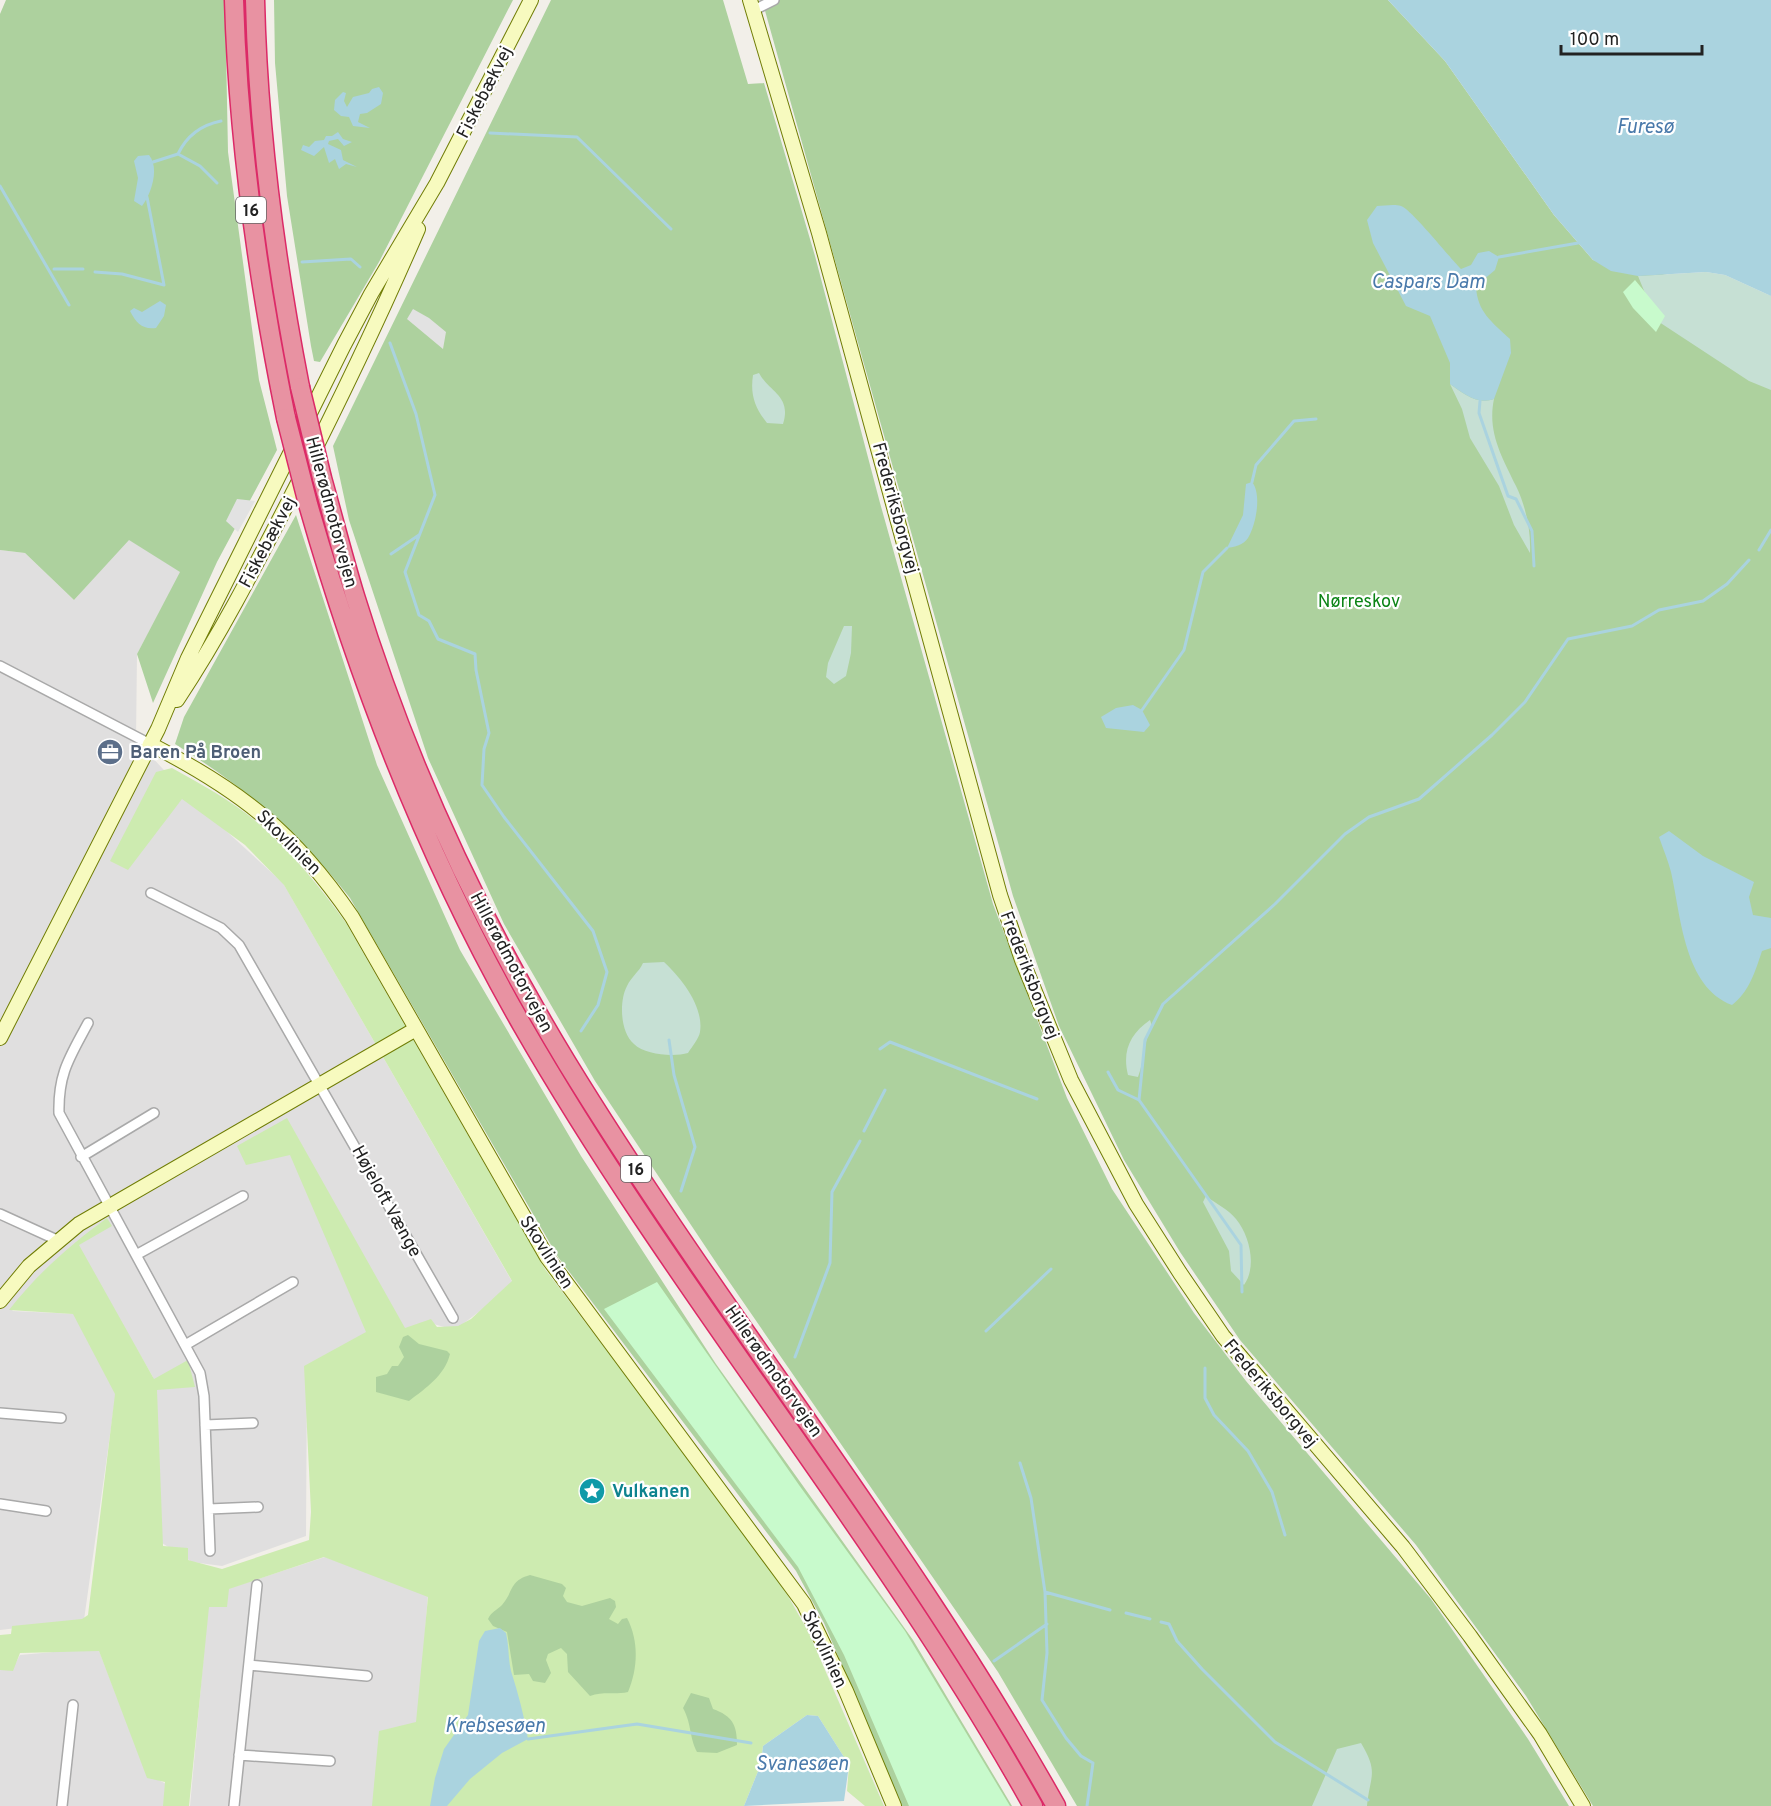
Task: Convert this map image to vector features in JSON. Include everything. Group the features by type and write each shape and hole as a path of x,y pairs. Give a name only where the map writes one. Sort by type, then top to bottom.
{"highway":[{"name":"Hillerødmotorvejen","path":"234,0 244,159 260,280 286,418 337,605 399,774 443,873 521,1024 604,1159 929,1633 993,1735 1033,1806"},
{"name":"Hillerødmotorvejen","path":"255,0 264,156 280,279 300,387 322,478 356,598 418,768 452,846 532,1000 620,1146 946,1622 1010,1725 1056,1806"}],"street":[{"name":"Fiskebækvej","path":"0,1038 158,729 188,658 370,294 437,183 531,0"},
{"name":"Frederiksborgvej","path":"774,0 750,4 816,222 1009,922 1071,1080 1136,1204 1223,1336 1409,1556 1540,1734 1583,1806"},
{"name":"Fiskebækvej","path":"158,729 196,672 271,537 374,332 437,183"},
{"path":"0,666 150,744"},
{"name":"Skovlinien","path":"150,744 212,777 248,802 303,852 320,871 352,917 547,1257 804,1604 841,1681 894,1806"},
{"name":"Højeloft Vænge","path":"151,892 231,936 321,1084 453,1318"},
{"path":"88,1023 59,1083 59,1113 81,1157 187,1344 200,1372 205,1425 210,1551"},
{"path":"0,1301 29,1266 57,1240 110,1205 416,1029"},
{"path":"81,1157 154,1113"},
{"path":"136,1255 243,1196"},
{"path":"0,1214 57,1240"},
{"path":"187,1344 293,1282"},
{"path":"0,1413 61,1418"},
{"path":"205,1425 253,1424"},
{"path":"0,1504 46,1511"},
{"path":"209,1509 258,1507"},
{"path":"234,1806 257,1585"},
{"path":"249,1665 367,1676"},
{"path":"62,1806 73,1705"},
{"path":"239,1755 330,1761"}],"shaded area":[{"path":"413,309 446,332 443,349 407,319"},
{"path":"237,499 255,501 238,532 226,521"},
{"path":"129,539 181,572 137,654 136,740 189,797 283,883 514,1285 455,1330 430,1323 307,1367 306,1536 222,1566 192,1562 162,1543 153,1377 76,1244 12,1311 76,1314 116,1392 84,1620 0,1630 0,550 25,553 74,600"},
{"path":"325,1557 428,1594 418,1724 373,1806 190,1806 208,1608 230,1588"},
{"path":"98,1648 146,1773 166,1784 164,1806 0,1806 0,1668 13,1668 20,1655"}],"green space":[{"path":"6,0 225,0 228,152 259,380 277,450 217,562 153,703 137,654 180,572 129,540 74,600 25,553 0,550 0,14"},
{"path":"274,0 513,0 379,262 320,362 314,361 311,346 287,196 275,63"},
{"path":"551,0 723,0 748,84 764,83 815,256 880,503 993,904 1067,1098 1112,1189 1194,1313 1246,1381 1431,1599 1528,1739 1569,1806 1077,1806 998,1672 719,1267 595,1081 504,924 428,758 349,520 333,446"},
{"name":"Nørreskov","path":"762,0 1388,0 1445,61 1554,215 1593,260 1771,296 1771,1806 1593,1806 1526,1696 1416,1545 1240,1340 1180,1252 1124,1160 1059,1026 1013,896"},
{"path":"1706,272 1725,275 1771,296 1771,390 1749,381 1656,320 1638,276"},
{"path":"1635,280 1665,316 1656,332 1633,308 1623,292"},
{"path":"759,373 782,401 785,415 783,424 767,423 759,412 753,395 752,382 753,375"},
{"path":"1450,384 1476,400 1494,399 1492,411 1494,433 1525,510 1529,527 1530,553 1514,525 1499,486 1470,438 1462,409"},
{"path":"296,515 377,765 460,950 581,1156 716,1364 913,1640 1012,1806 902,1806 824,1623 796,1571 558,1257 350,898 311,852 270,813 225,777 175,744 184,717"},
{"path":"844,626 852,626 851,653 846,676 834,684 826,677 828,663"},
{"path":"172,768 227,800 258,823 305,870 346,923 545,1269 745,1534 788,1596 809,1633 884,1806 865,1806 847,1791 849,1765 818,1716 807,1715 763,1746 761,1764 744,1806 372,1806 379,1731 416,1722 428,1597 324,1557 229,1589 227,1607 209,1607 189,1806 163,1806 165,1782 147,1778 99,1651 20,1653 13,1671 0,1670 0,1635 11,1634 12,1626 82,1619 88,1615 115,1394 73,1314 9,1310 43,1272 93,1228 107,1218 112,1226 79,1245 154,1379 188,1360 195,1387 157,1390 163,1546 188,1548 188,1560 222,1569 309,1540 311,1512 304,1366 366,1332 290,1155 246,1165 237,1146 287,1118 405,1328 431,1319 437,1327 458,1326 471,1319 512,1281 284,885 245,845 182,799 128,870 110,861 156,772"},
{"path":"664,962 684,984 698,1012 700,1032 688,1053 668,1055 645,1051 629,1039 626,1032 622,1016 624,992 643,963"},
{"path":"1150,1020 1152,1026 1138,1077 1128,1075 1126,1058 1129,1044 1137,1031"},
{"path":"1206,1196 1233,1216 1245,1234 1251,1261 1248,1278 1244,1285 1231,1271 1229,1251 1203,1202"},
{"path":"657,1282 799,1485 905,1631 1010,1806 909,1806 844,1655 798,1567 604,1309"},
{"path":"408,1335 419,1344 447,1351 450,1354 448,1362 439,1375 409,1401 376,1392 376,1377 387,1374 392,1366 398,1366 404,1357 399,1347 403,1337"},
{"path":"530,1575 562,1584 566,1588 563,1596 567,1602 582,1606 610,1598 615,1601 616,1607 609,1619 618,1624 622,1619 627,1618 634,1636 636,1655 634,1674 628,1692 590,1696 568,1672 567,1654 561,1648 548,1654 546,1660 551,1673 545,1683 533,1681 529,1674 514,1675 507,1632 493,1626 488,1619 506,1600 515,1583"},
{"path":"691,1693 709,1698 713,1709 729,1718 736,1732 737,1745 717,1753 697,1752 683,1708"},
{"path":"1361,1743 1372,1768 1367,1806 1312,1806 1337,1749"}],"water":[{"name":"Furesø","path":"1388,0 1771,0 1771,296 1725,275 1706,272 1638,276 1611,271 1593,260 1554,215 1445,61"},
{"path":"379,87 383,93 381,104 367,113 360,114 358,122 370,128 353,126 349,117 341,116 334,110 335,100 343,92 346,93 344,101 347,107 353,97 369,93 372,89"},
{"path":"338,132 343,139 352,142 344,146 338,139 329,141 328,144 341,150 343,160 357,167 346,164 339,169 335,159 329,163 324,147 314,156 301,150 303,145 309,147 315,141 324,140 326,136 332,136"},
{"path":"149,155 154,174 142,206 134,201 138,178 134,161 138,156"},
{"name":"Caspars Dam","path":"1398,205 1406,209 1461,269 1471,265 1478,253 1489,251 1499,257 1495,270 1476,286 1482,310 1510,339 1511,353 1494,399 1476,400 1450,384 1450,363 1430,316 1406,306 1373,243 1367,220 1377,206"},
{"path":"160,301 166,305 164,316 156,328 140,325 130,311 134,308 142,312"},
{"path":"1252,482 1257,494 1257,502 1251,532 1244,542 1227,548 1243,515 1246,484"},
{"path":"1133,705 1142,710 1150,725 1144,732 1106,728 1101,717 1116,708"},
{"path":"1669,831 1703,856 1754,882 1749,897 1753,915 1771,918 1771,948 1762,951 1747,988 1732,1005 1716,996 1704,983 1694,967 1687,948 1671,872 1659,837"},
{"name":"Krebsesøen","path":"500,1628 506,1633 511,1671 528,1739 502,1753 470,1779 447,1806 430,1806 435,1778 444,1749 468,1715 479,1641 485,1631"},
{"name":"Svanesøen","path":"807,1715 818,1716 849,1765 844,1801 744,1806 761,1764 763,1746"}],"waterway":[{"path":"178,154 195,132 221,121"},
{"path":"490,133 577,137 671,229"},
{"path":"153,162 178,154 200,166 217,183"},
{"path":"0,186 69,305"},
{"path":"95,272 122,274 164,285 147,197"},
{"path":"1499,257 1578,243"},
{"path":"302,262 351,259 360,267"},
{"path":"54,269 83,269"},
{"path":"390,343 416,414 435,495 405,572 419,615 429,621 438,639 475,654 476,670 489,733 484,749 482,785 504,817 593,931 607,972 598,1005 581,1031"},
{"path":"1480,401 1479,413 1508,496 1516,499 1532,531 1534,566"},
{"path":"1252,482 1256,465 1294,421 1316,419"},
{"path":"1759,550 1771,530"},
{"path":"391,554 419,535"},
{"path":"1142,710 1184,650 1203,572 1227,548"},
{"path":"1108,1072 1118,1090 1139,1100 1145,1040 1163,1004 1275,904 1345,834 1369,817 1419,799 1492,735 1525,702 1568,639 1632,626 1659,610 1703,601 1727,584 1749,560"},
{"path":"669,1040 674,1075 695,1147 681,1191"},
{"path":"880,1049 890,1042 1037,1099"},
{"path":"864,1131 885,1090"},
{"path":"1139,1100 1241,1245 1242,1292"},
{"path":"795,1357 830,1263 832,1192 860,1141"},
{"path":"986,1331 1051,1269"},
{"path":"1205,1368 1205,1398 1214,1415 1248,1451 1272,1492 1285,1535"},
{"path":"1020,1463 1031,1498 1045,1592 1047,1653 1042,1700 1066,1738 1081,1756 1093,1763 1087,1806"},
{"path":"1045,1592 1110,1610"},
{"path":"1126,1613 1150,1619"},
{"path":"1161,1622 1169,1624 1177,1641 1202,1669 1275,1742 1368,1800"},
{"path":"994,1661 1047,1624"},
{"path":"528,1739 637,1724 751,1743"}],"place":[{"name":"Baren På Broen","path":"110,752"},
{"name":"Vulkanen","path":"592,1491"}]}
